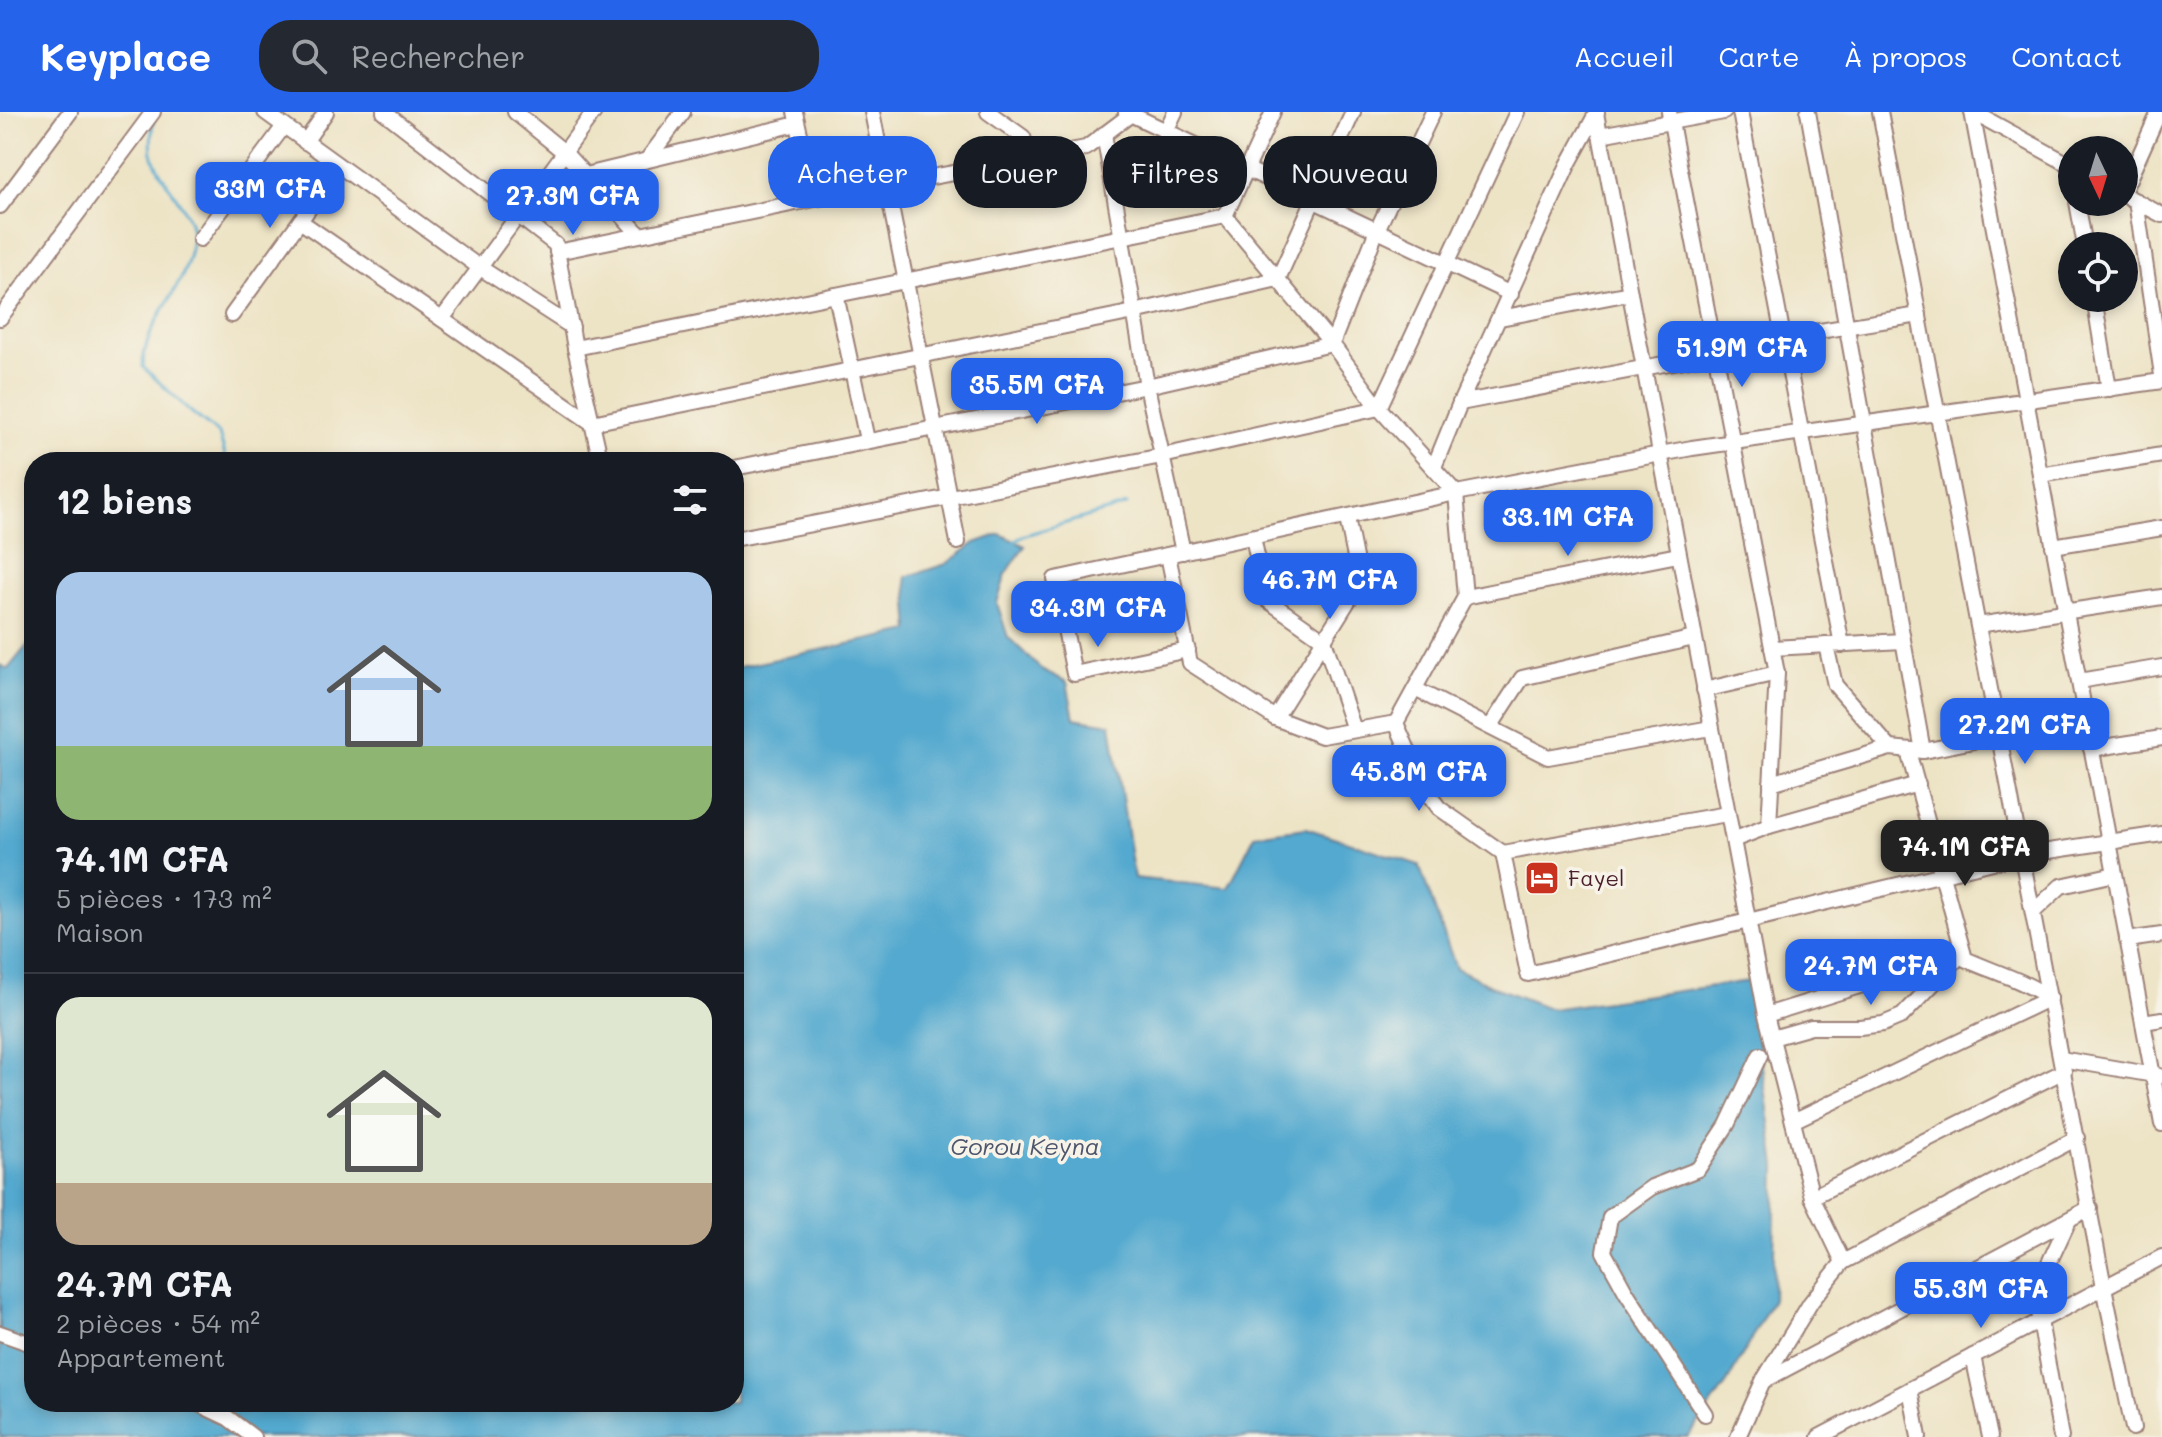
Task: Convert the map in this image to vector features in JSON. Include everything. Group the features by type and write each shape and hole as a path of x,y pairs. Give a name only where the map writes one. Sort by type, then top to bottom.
{"street":[{"path":"0,206 70,112"},
{"path":"0,318 153,112"},
{"path":"265,112 479,267 572,327"},
{"path":"305,142 326,112"},
{"path":"384,112 556,245 599,452"},
{"path":"516,112 564,152 639,234"},
{"path":"442,319 594,112"},
{"path":"647,160 683,112"},
{"path":"782,112 796,118"},
{"path":"872,112 877,136"},
{"path":"988,112 1022,136"},
{"path":"1167,129 1175,112"},
{"path":"1225,216 1273,112"},
{"path":"1342,136 1353,112"},
{"path":"1332,344 1377,230 1433,112"},
{"path":"1379,408 1517,112"},
{"path":"1600,135 1670,117 1724,112"},
{"path":"1740,112 1842,645"},
{"path":"1808,112 1903,641 1918,784 1963,953 1965,959 2027,983 2050,998"},
{"path":"1880,112 2133,1428"},
{"path":"1972,112 2058,160"},
{"path":"1972,112 2127,940 2157,1076 2162,1124"},
{"path":"1087,147 1128,113 1263,175"},
{"path":"1597,113 1766,1015 1812,1197 1843,1262"},
{"path":"1434,467 1568,165 1597,113"},
{"path":"2138,166 2156,115"},
{"path":"1670,117 1777,673 1769,826"},
{"path":"586,175 796,118"},
{"path":"200,239 284,126"},
{"path":"1104,134 1147,386 1183,552"},
{"path":"232,315 339,167"},
{"path":"2138,201 2162,215"},
{"path":"557,252 770,208"},
{"path":"890,208 958,542"},
{"path":"1278,279 1308,208"},
{"path":"1331,208 1511,294"},
{"path":"575,348 1225,216"},
{"path":"1225,216 1332,344 1379,408 1456,493 1465,597 1396,723"},
{"path":"1188,650 1074,674 1055,579 1456,493 1660,455 2109,389 2162,378 2132,216"},
{"path":"300,221 592,423 1134,312 1278,279"},
{"path":"1500,318 1630,293"},
{"path":"836,295 867,440"},
{"path":"2096,312 2109,389"},
{"path":"1460,403 1644,368 1783,337 1919,315"},
{"path":"744,466 1147,386 1332,344"},
{"path":"744,537 1162,456 1379,408"},
{"path":"2040,475 2162,455"},
{"path":"1275,718 1360,582 1347,518"},
{"path":"2053,546 2162,528"},
{"path":"1253,537 1266,599 1324,640 1354,730"},
{"path":"1168,555 1190,663 1275,718 1322,736 1396,723"},
{"path":"1465,597 1678,555"},
{"path":"1978,625 2162,597"},
{"path":"1490,727 1522,678 1694,638"},
{"path":"1772,648 1903,641"},
{"path":"1826,645 1835,685 1890,748"},
{"path":"2079,681 2162,667"},
{"path":"1704,690 1777,673"},
{"path":"1415,689 1548,757 1711,728"},
{"path":"1396,723 1426,791 1439,808 1503,853 1528,974 1746,919 2022,855 2162,834"},
{"path":"1771,783 1890,748 1915,751 1999,736"},
{"path":"2091,749 2162,738"},
{"path":"1733,840 1769,826 1918,784"},
{"path":"1503,853 1727,814"},
{"path":"2033,912 2061,886 2115,874"},
{"path":"2127,940 2162,935"},
{"path":"1766,1015 1963,953"},
{"path":"1772,1038 1811,1027 1883,1024 1902,1016 1963,953"},
{"path":"1793,1121 2050,998"},
{"path":"2143,1022 2162,1019"},
{"path":"1705,1414 1626,1292 1604,1252 1610,1217 1652,1187 1698,1169 1727,1125 1760,1055"},
{"path":"1812,1197 2062,1065 2157,1076"},
{"path":"1738,1437 1763,1381 1811,1302 1843,1262 2077,1138"},
{"path":"1763,1381 2090,1208"},
{"path":"2061,1437 2035,1293 2069,1219"},
{"path":"1819,1437 1843,1431 1910,1389 2162,1257"},
{"path":"0,1333 24,1341"},
{"path":"1973,1356 1990,1437"},
{"path":"1910,1389 1919,1437"},
{"path":"215,1412 253,1437"}],"water":[{"name":"Gorou Keyna","path":"1000,534 1025,546 1006,574 997,603 1008,637 1041,669 1067,682 1074,718 1111,724 1134,878 1228,888 1255,835 1306,828 1419,865 1456,968 1551,1009 1750,981 1776,1166 1773,1299 1727,1383 1688,1437 0,1437 0,665 8,669 24,649 24,1412 744,1412 744,666 910,631 906,577 946,564 975,543"}],"waterway":[{"path":"153,122 152,153 161,174 187,215 192,236 184,271 151,333 143,367 219,434 224,452"},
{"path":"1013,543 1022,536 1127,505"}],"place":[{"name":"Fayel","path":"1542,878"}]}
